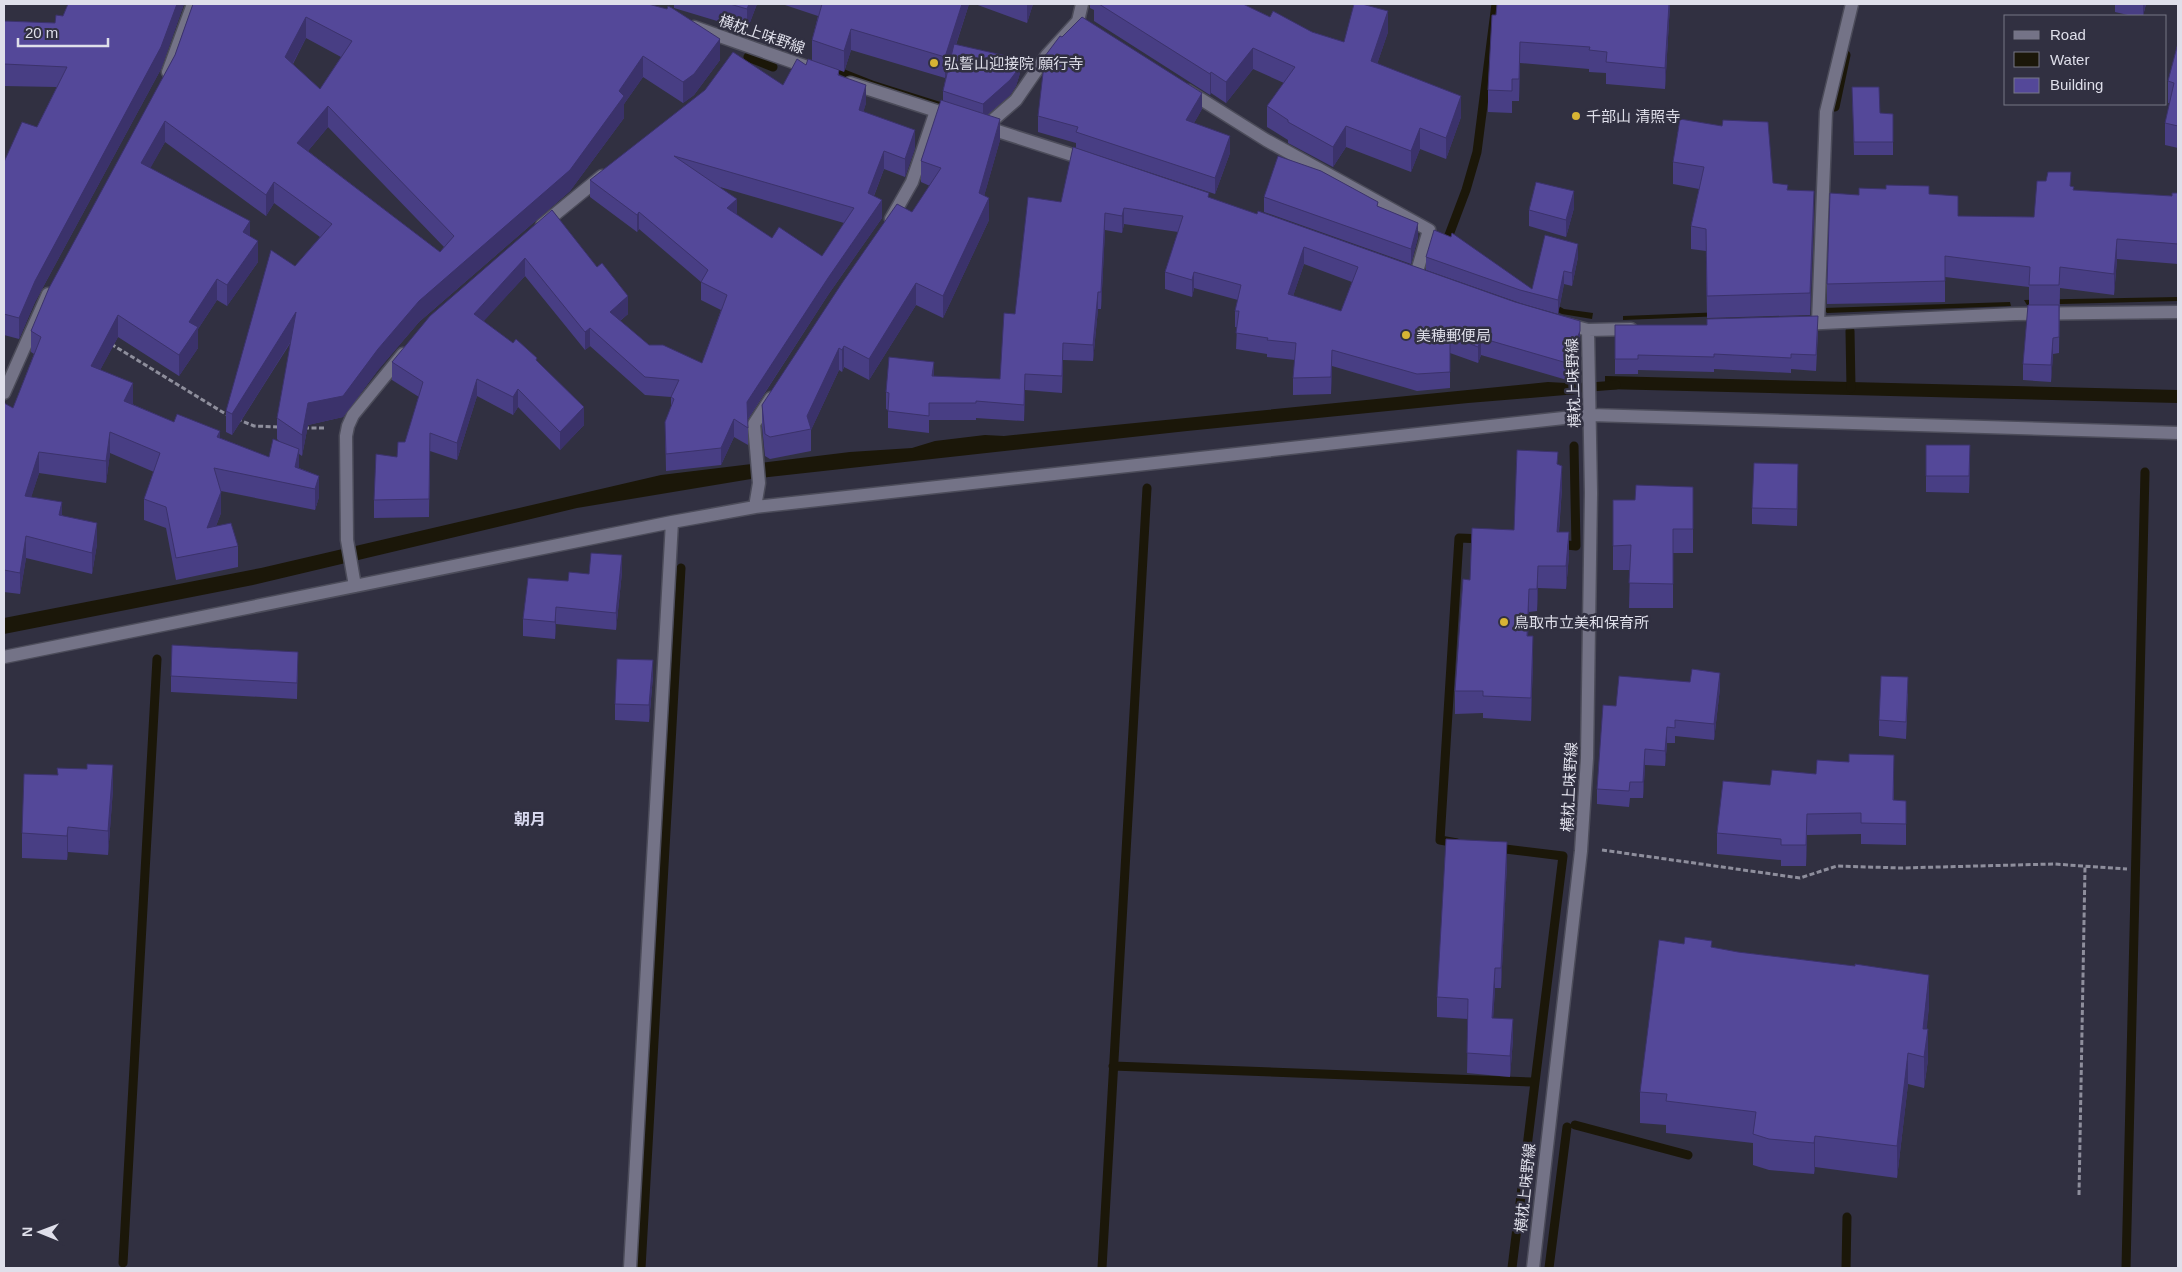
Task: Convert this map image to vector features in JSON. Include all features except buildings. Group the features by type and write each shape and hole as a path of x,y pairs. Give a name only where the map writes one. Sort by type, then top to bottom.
{"street":[{"path":"164,80 193,4"},
{"path":"1082,4 1082,24 1047,55 1016,100 981,126 1102,165"},
{"path":"1818,323 1826,112 1852,4"},
{"name":"横枕上味野線","path":"680,22 824,74"},
{"path":"732,58 744,45"},
{"path":"842,80 961,119"},
{"path":"1179,85 1266,140 1429,230 1416,275"},
{"path":"883,231 899,208 912,182 936,111"},
{"path":"534,232 610,169"},
{"path":"4,393 38,314 55,281"},
{"path":"1791,324 2016,314 2178,312"},
{"name":"横枕上味野線","path":"1533,1268 1581,851 1588,758 1591,415 1588,330 1553,320"},
{"path":"1588,330 1647,328"},
{"path":"354,586 347,540 346,436 348,426 353,415 412,343"},
{"path":"755,507 759,483 754,424 776,391"},
{"path":"4,657 672,522 755,507 1591,415 2178,432"},
{"path":"630,1268 672,522"}],"path":[{"path":"110,344 225,415 254,426 281,427"},
{"path":"299,428 317,429 348,426"},
{"path":"1599,850 1800,878 1836,866 1901,868 2054,864 2127,870"},
{"path":"2079,1195 2086,867"}],"water":[{"path":"813,57 874,81 972,112 971,117 848,78 812,62"},
{"path":"1452,233 1528,289 1564,309 1593,313 1592,319 1562,314 1545,306 1449,238"},
{"path":"2178,297 2178,301 2027,305 2024,300"},
{"path":"2010,302 2011,306 1827,313 1823,308"},
{"path":"1774,310 1773,314 1623,320 1623,316"},
{"path":"1605,376 2178,390 2178,403 1605,389"},
{"path":"1577,378 1577,394 1187,431 751,479 577,508 253,585 4,634 4,618 261,568 661,475 850,452 912,448 935,441 985,435 1004,436 1548,382 1566,383"}],"waterway":[{"path":"1449,235 1466,190 1477,152 1496,4"},
{"path":"1835,107 1846,55"},
{"path":"748,57 773,67"},
{"path":"1850,331 1851,388"},
{"path":"1566,389 1616,385"},
{"path":"1558,544 1576,546 1574,446"},
{"path":"2126,1268 2145,472"},
{"path":"1102,1268 1147,488"},
{"path":"1457,843 1440,840 1459,538 1483,539"},
{"path":"641,1268 681,568"},
{"path":"123,1263 157,659"},
{"path":"1497,848 1563,856 1512,1268"},
{"path":"1113,1066 1532,1082"},
{"path":"1575,1125 1688,1155"},
{"path":"1549,1268 1567,1127"},
{"path":"1846,1268 1847,1217"}],"place":[{"name":"弘誓山迎接院 願行寺","path":"934,63"},
{"name":"千部山 清照寺","path":"1576,116"},
{"name":"美穂郵便局","path":"1406,335"},
{"name":"鳥取市立美和保育所","path":"1504,622"}],"district":[{"name":"朝月","path":"530,819"}]}
